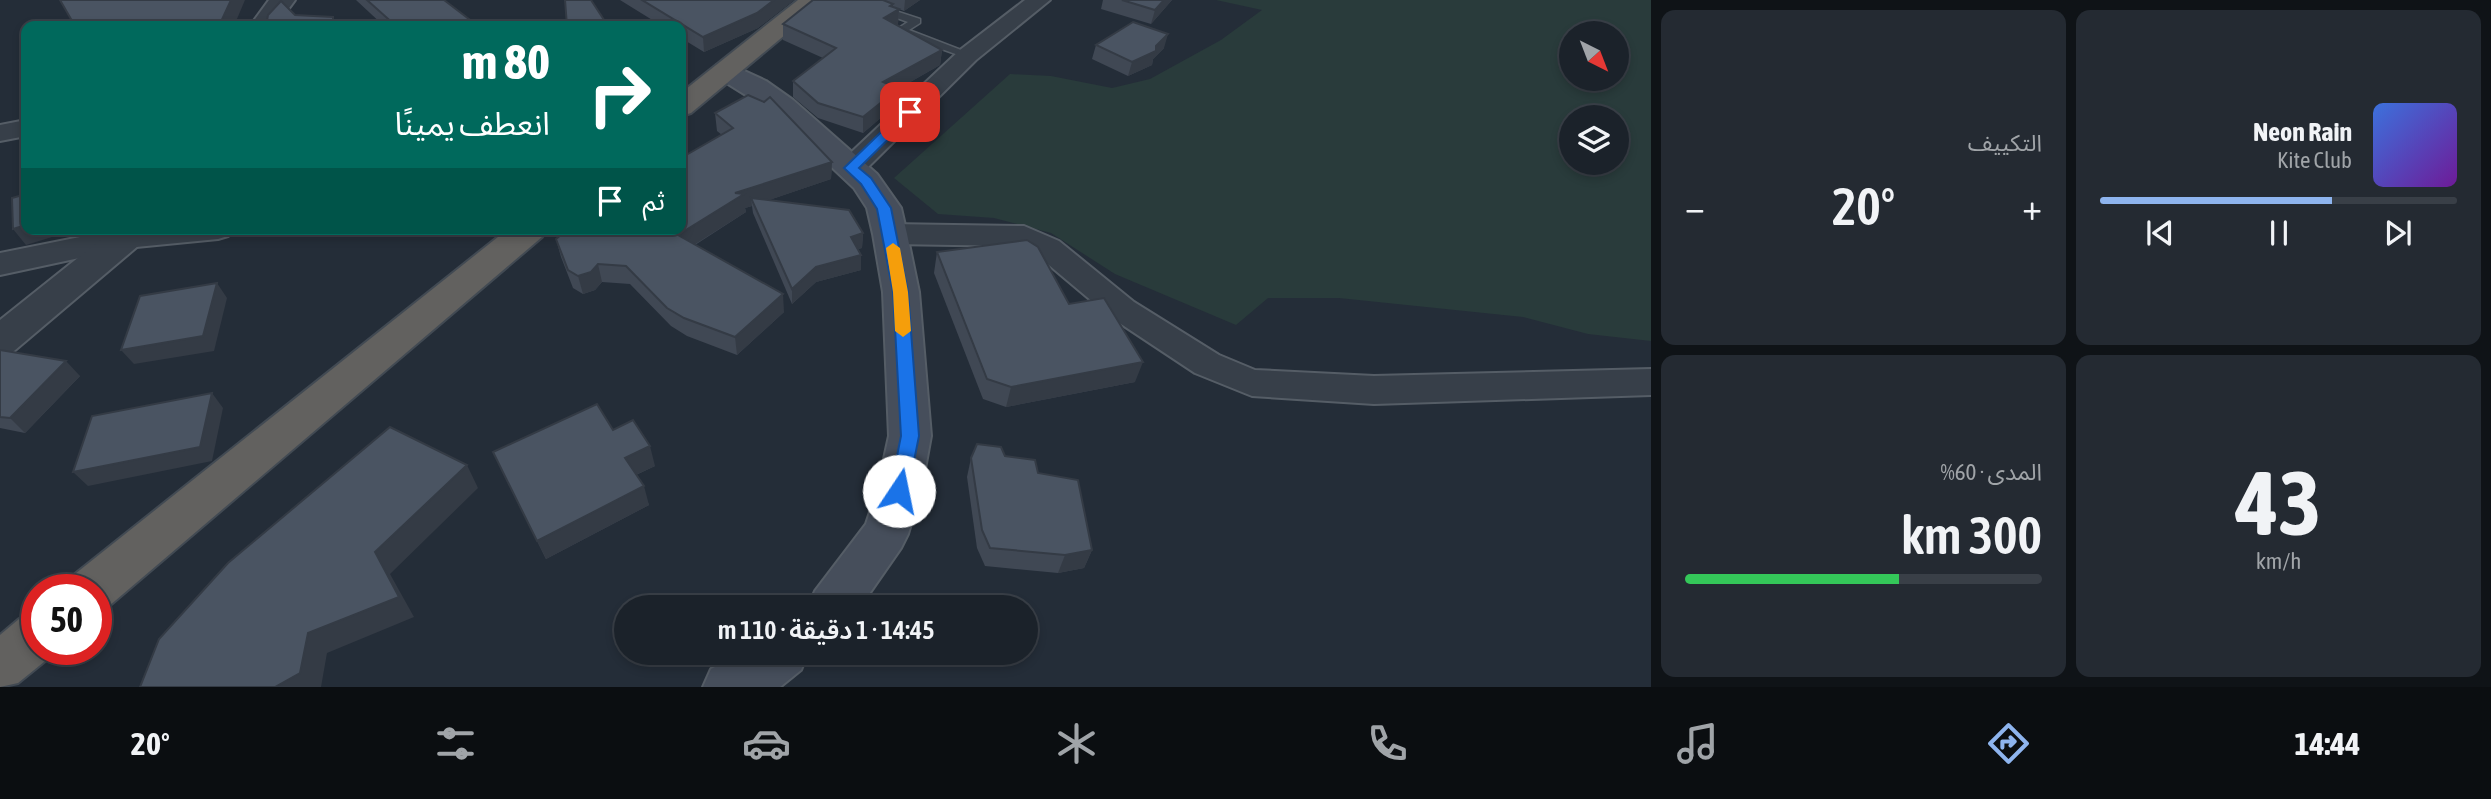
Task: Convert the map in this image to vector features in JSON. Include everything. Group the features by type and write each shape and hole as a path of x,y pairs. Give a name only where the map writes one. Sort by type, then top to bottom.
{"highway":[{"path":"686,103 814,0"},
{"path":"111,574 523,235"},
{"path":"0,666 21,649"}],"main road":[{"path":"727,71 757,87 783,106 866,181 884,208 890,234 901,292 910,436 899,491 885,534 841,595"},
{"path":"729,687 768,665"}],"street":[{"path":"267,21 282,0"},
{"path":"851,168 968,55 1039,0"},
{"path":"0,133 21,129"},
{"path":"890,234 1024,236 1048,248 1123,310 1188,352 1229,375 1252,383 1374,390 1651,382"},
{"path":"0,264 126,235"},
{"path":"0,341 129,235"}],"lane":[{"path":"852,0 916,20 901,31 968,55"}],"shaded area":[{"path":"1216,0 1651,0 1651,341 1588,334 1523,317 1339,298 1268,298 1236,325 1115,274 1051,233 994,218 938,214 894,178 1010,74 1051,76 1112,88 1150,79 1221,40 1262,10"}],"building":[{"path":"60,0 231,0 221,21 72,21"},
{"path":"367,0 444,0 471,21 390,21"},
{"path":"565,0 591,0 605,21 567,21"},
{"path":"642,0 774,0 757,13 703,37 686,27 686,21 677,21"},
{"path":"813,0 883,0 899,9 884,18 942,50 883,82 898,89 863,117 818,103 793,81 836,48 783,24"},
{"path":"1122,0 1164,0 1155,10"},
{"path":"281,1 295,15 333,17 333,21 267,21 268,15"},
{"path":"1133,22 1168,34 1156,46 1156,51 1132,62 1096,45"},
{"path":"748,95 764,102 770,97 832,162 735,193 744,194 686,230 686,155 733,128 715,113"},
{"path":"21,195 21,227 13,229 12,198"},
{"path":"751,198 849,210 863,233 851,237 861,255 816,267 792,289"},
{"path":"561,235 678,235 783,294 735,337 684,318 667,308 626,266 598,264 591,272 578,276 568,270 556,239"},
{"path":"1027,240 1038,247 1069,304 1104,298 1143,362 1011,387 987,379 937,252"},
{"path":"217,283 203,336 121,350 140,296"},
{"path":"0,350 66,361 10,418 0,417"},
{"path":"212,393 200,447 73,472 92,416"},
{"path":"597,404 613,430 633,420 650,446 625,458 644,486 537,541 493,452"},
{"path":"390,427 467,465 375,552 399,597 308,633 300,673 275,687 140,687 159,639 228,563"},
{"path":"977,444 1001,447 1005,456 1035,460 1038,473 1078,480 1092,550 1065,555 990,548 982,530 971,458"}],"slow traffic":[{"path":"893,248 901,292 903,331"}],"route":[{"path":"899,491 910,436 901,292 884,208 866,181 851,168 910,112"}]}
